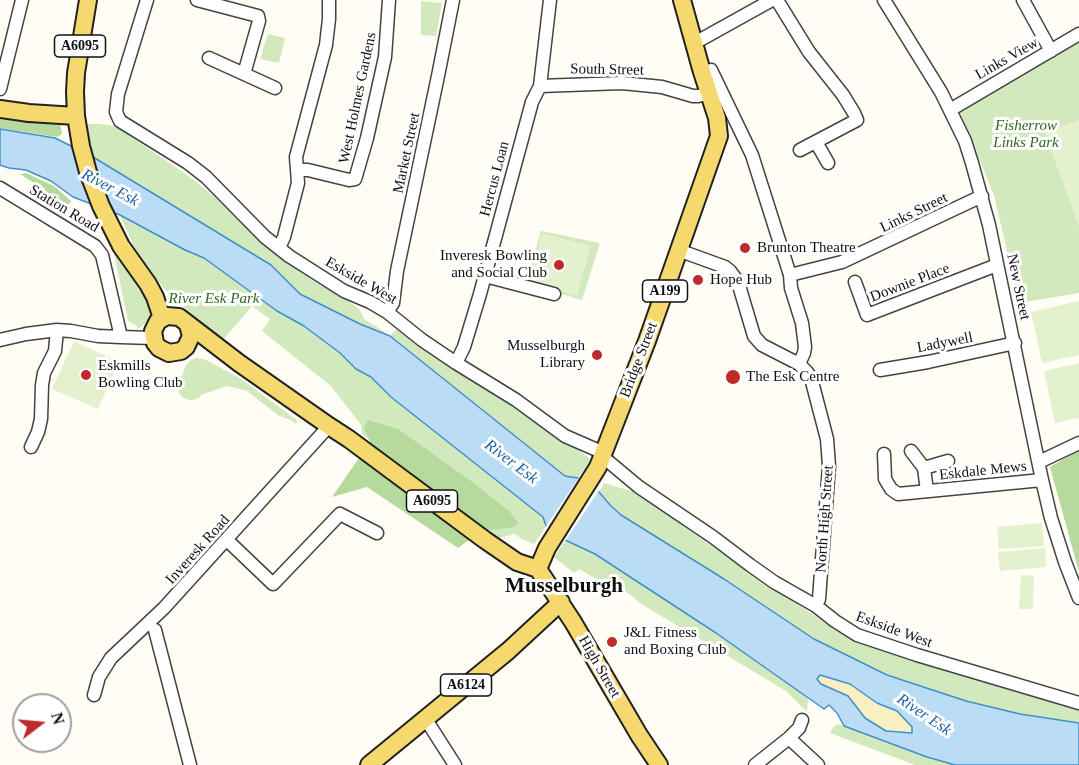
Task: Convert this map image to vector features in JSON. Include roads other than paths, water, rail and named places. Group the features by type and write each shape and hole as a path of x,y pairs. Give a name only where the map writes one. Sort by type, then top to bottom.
{"main road":[{"name":"A6095","path":"88,0 75,92 81,146 95,190 110,225 121,246 151,290 159,305 162,318 176,316 184,320 239,363 349,440 484,540 517,562 538,569"},
{"name":"A199","path":"681,0 709,93"},
{"name":"Bridge Street","path":"538,569 547,548 601,460 647,341 719,136 719,126 709,93"},
{"path":"0,109 76,116"},
{"path":"153,338 155,326 162,318"},
{"path":"186,347 191,336 188,325"},
{"name":"A6095","path":"153,338 164,352 175,353 186,347 202,346 239,363"},
{"name":"High Street","path":"538,569 561,602 659,765"},
{"name":"A6124","path":"369,765 508,651 561,602"}],"street":[{"name":"Eskside West","path":"147,0 118,94 117,117 124,125 153,140 206,177 265,237 279,248 344,291 387,312 422,340 516,400 601,460 614,466 639,487 714,537 774,582 816,606 857,635 1079,703"},
{"path":"198,0 244,6 258,16 260,21 244,74"},
{"path":"279,248 298,183 296,157 326,45 329,0"},
{"name":"West Holmes Gardens","path":"297,170 308,170 349,180 355,179 367,138 385,57 389,0"},
{"name":"Market Street","path":"387,312 393,303 397,272 453,0"},
{"name":"Hercus Loan","path":"456,363 464,347 485,276 532,102 540,86 550,0"},
{"path":"693,42 772,0"},
{"path":"777,0 798,36 843,95 857,120 800,150"},
{"name":"New Street","path":"884,0 941,92 964,141 982,196 1051,518 1079,598"},
{"path":"1023,0 1052,51"},
{"path":"0,89 18,1"},
{"name":"Links View","path":"950,110 1079,34"},
{"path":"209,58 275,88"},
{"path":"678,250 730,271 738,282 754,336 762,345 799,364 805,346 802,323 791,288 790,275 755,164 745,138 711,70 702,72"},
{"name":"South Street","path":"540,86 622,82 662,87 698,96 709,93"},
{"path":"816,142 828,163"},
{"name":"Station Road","path":"0,188 99,250 121,337"},
{"name":"Links Street","path":"790,275 842,262 982,196"},
{"name":"Downie Place","path":"855,282 867,315 997,265"},
{"path":"485,276 554,294"},
{"path":"31,447 41,419 44,373 55,351 57,330"},
{"path":"0,340 57,330 153,338"},
{"name":"Ladywell","path":"880,370 1015,343"},
{"name":"North High Street","path":"799,364 811,378 829,453 819,599 816,606"},
{"name":"Inveresk Road","path":"94,695 99,677 111,658 164,608 329,426"},
{"path":"1039,462 1079,443"},
{"name":"Eskdale Mews","path":"911,451 924,468 927,491"},
{"name":"Eskdale Mews","path":"884,454 885,479 891,489 898,494 1042,480"},
{"name":"Eskdale Mews","path":"924,468 948,461"},
{"path":"227,540 273,584 339,514 376,533"},
{"path":"154,630 190,765"},
{"path":"425,718 455,765"},
{"path":"755,765 789,738 799,728 802,720"},
{"path":"789,738 818,765"}],"water":[{"name":"River Esk","path":"0,129 55,138 93,157 271,265 300,294 360,324 390,336 565,476 578,478 599,492 621,515 724,579 814,639 887,675 966,701 1020,714 1079,723 1079,765 955,765 844,726 837,713 829,705 824,709 716,633 595,554 565,540 546,526 543,517 391,397 371,377 356,369 340,353 304,326 277,311 204,258 120,215 73,197 51,181 26,170 0,165","holes":["820,675 850,684 877,703 897,711 912,727 912,733 886,731 865,718 848,696 821,684 817,679"]}],"place":[{"name":"Brunton Theatre","path":"745,248"},
{"name":"Inveresk Bowling and Social Club","path":"559,265"},
{"name":"Hope Hub","path":"698,280"},
{"name":"Musselburgh Library","path":"597,355"},
{"name":"Eskmills Bowling Club","path":"86,375"},
{"name":"The Esk Centre","path":"733,377"},
{"name":"J&L Fitness and Boxing Club","path":"612,642"}],"district":[{"name":"Musselburgh","path":"564,587"}],"park label":[{"name":"Fisherrow Links Park","path":"1026,134"},
{"name":"River Esk Park","path":"214,299"}]}
